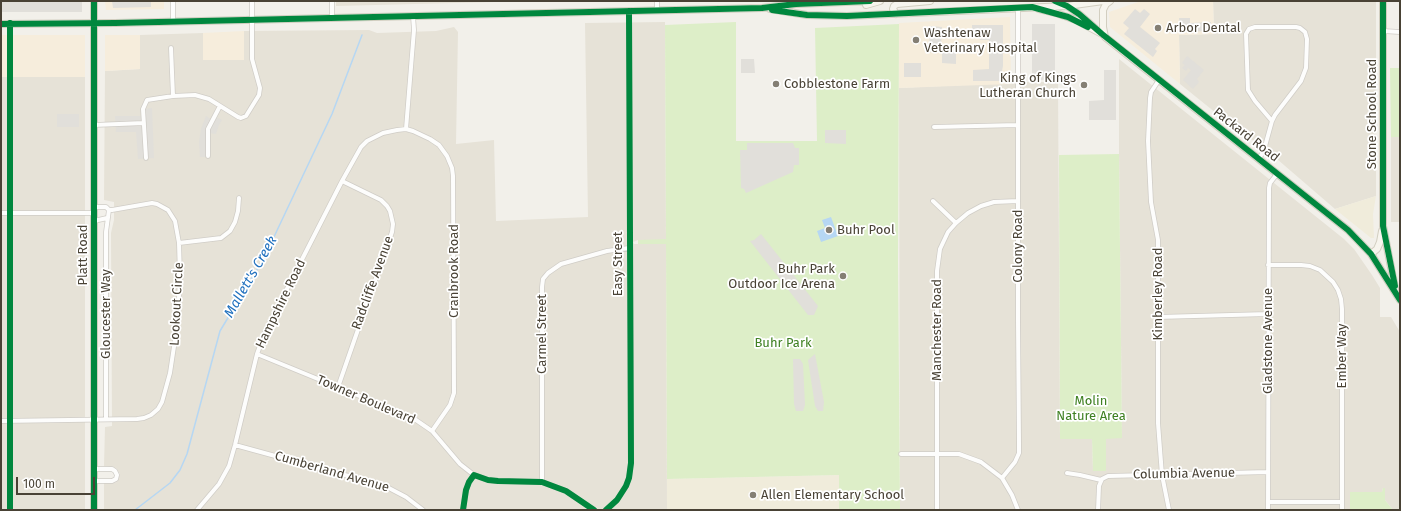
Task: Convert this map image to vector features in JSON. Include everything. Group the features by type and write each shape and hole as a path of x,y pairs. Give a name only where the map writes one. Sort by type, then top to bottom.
{"main road":[{"name":"Platt Road","path":"94,1 94,510"},
{"path":"1,24 173,22 762,8 796,4 870,1"},
{"path":"826,16 821,13 821,7 862,5 880,1"},
{"path":"896,14 893,9 897,4 930,1"},
{"name":"Packard Road","path":"1055,1 1067,6 1079,14 1103,36 1348,230 1371,254 1400,300"},
{"path":"762,8 796,14 826,16 1067,6 1103,1"},
{"path":"1103,36 1103,10 1106,4 1110,1"},
{"name":"Stone School Road","path":"1383,226 1384,1"},
{"path":"1032,7 1076,20 1103,36"},
{"path":"1371,254 1377,249 1380,242 1383,226"},
{"path":"1383,226 1396,293"}],"street":[{"path":"173,1 173,22"},
{"path":"146,158 143,109 147,100 173,96 195,95 209,99 238,117 244,118 246,116 259,95 260,88 252,59 252,1"},
{"path":"332,1 332,18"},
{"path":"657,1 657,10"},
{"name":"Colony Road","path":"1002,478 1015,462 1019,454 1020,444 1018,320 1018,8"},
{"name":"Easy Street","path":"606,510 622,493 629,478 630,471 629,11"},
{"path":"406,129 414,30 413,16"},
{"path":"10,24 10,510"},
{"path":"1259,159 1264,150 1272,121 1301,82 1306,68 1307,39 1305,32 1300,28 1255,27 1249,29 1246,34 1248,90 1255,102 1272,121"},
{"path":"1384,32 1400,32"},
{"path":"171,48 173,96"},
{"name":"Kimberley Road","path":"1160,80 1151,92 1148,141 1151,202 1158,240 1158,423 1162,475 1169,510"},
{"path":"208,156 208,129 220,106"},
{"path":"94,125 144,123"},
{"path":"934,127 1018,125"},
{"name":"Hampshire Road","path":"198,510 214,491 229,466 257,354 265,332 342,181 361,147 367,141 383,133 406,129"},
{"name":"Cranbrook Road","path":"406,129 421,134 438,145 447,156 454,176 454,393 450,405 432,431"},
{"name":"Gladstone Avenue","path":"1268,510 1269,186 1277,174"},
{"name":"Radcliffe Avenue","path":"338,387 392,232 393,224 390,211 381,200 342,181"},
{"path":"179,243 221,238 230,232 238,211 239,198"},
{"path":"934,201 956,222"},
{"name":"Manchester Road","path":"937,510 937,271 940,249 944,238 956,222 968,213 981,206 994,202 1018,201"},
{"name":"Lookout Circle","path":"1,213 94,210 106,207 109,210 145,204 158,204 168,210 175,221 179,243 180,276 178,320 170,373 162,402 158,409 151,415 144,418 1,420"},
{"name":"Gloucester Way","path":"106,419 106,248 107,218 109,210"},
{"path":"94,221 107,218"},
{"name":"Carmel Street","path":"542,482 542,287 544,279 548,273 561,264 607,251 629,248"},
{"name":"Ember Way","path":"1268,265 1301,265 1310,266 1320,270 1333,282 1341,299 1342,510"},
{"path":"1158,317 1268,314"},
{"name":"Towner Boulevard","path":"257,354 413,418 432,431 460,464 474,475 488,480 542,482 566,491 594,510"},
{"name":"Cumberland Avenue","path":"235,445 385,486 406,497 423,510"},
{"path":"901,454 959,454 981,462 1002,478 1012,495 1018,510"},
{"path":"95,469 112,469 117,475 116,479 112,481 95,481"},
{"name":"Columbia Avenue","path":"1067,473 1101,479 1108,476 1268,472"},
{"path":"463,510 466,490 474,475"},
{"path":"1098,510 1098,490 1101,479"},
{"path":"1268,502 1342,502"}],"shaded area":[{"path":"1,1 82,1 82,12 1,12"},
{"path":"105,1 164,1 164,9 106,10"},
{"path":"112,1 151,1 151,7 113,8"},
{"path":"336,1 494,1 494,2 336,6"},
{"path":"1141,1 1213,1 1214,34 1179,35 1180,84 1110,27 1109,12"},
{"path":"1213,1 1376,1 1376,196 1335,209 1270,153 1180,84 1179,35 1214,34"},
{"path":"1135,9 1140,13 1144,9 1150,14 1140,27 1160,43 1155,49 1157,51 1153,57 1124,34 1129,28 1123,23"},
{"path":"1010,17 1011,84 899,88 899,23"},
{"path":"1179,18 1190,18 1190,23 1211,22 1211,31 1180,32"},
{"path":"665,22 666,240 638,240 633,242 634,244 666,244 667,510 104,510 104,483 117,482 120,474 116,468 104,466 105,427 112,426 111,233 114,220 114,202 104,200 105,71 140,69 140,35 203,33 203,60 244,59 244,31 369,30 377,33 436,31 454,27 458,32 456,144 494,140 496,221 588,217 585,23"},
{"path":"1032,24 1055,24 1055,80 1032,80"},
{"path":"972,25 1003,25 1003,66 1000,81 973,81 973,70 989,69 989,40 980,40 979,34 972,34"},
{"path":"930,26 942,27 941,48 929,53"},
{"path":"244,31 244,60 203,60 203,33"},
{"path":"1,35 85,35 85,77 1,77"},
{"path":"105,35 140,35 140,69 105,71"},
{"path":"942,50 956,50 956,64 942,63"},
{"path":"1187,56 1204,70 1197,79 1199,82 1193,89 1183,80 1191,70 1188,68 1186,71 1182,68 1185,65 1182,63"},
{"path":"741,59 754,59 755,73 741,73"},
{"path":"1119,59 1344,239 1354,249 1372,275 1380,288 1380,317 1391,317 1400,332 1400,510 1393,510 1385,500 1385,489 1383,488 1382,492 1350,510 900,510 899,88 1058,82 1060,439 1092,439 1093,470 1106,470 1106,438 1122,438"},
{"path":"904,63 921,63 921,77 904,77"},
{"path":"1104,70 1116,70 1116,120 1089,120 1089,101 1104,100"},
{"path":"1,77 85,77 85,510 1,510"},
{"path":"152,108 154,158 138,159 136,132 116,132 115,116 143,116 143,109"},
{"path":"57,114 79,114 79,127 57,127"},
{"path":"206,116 212,120 215,116 222,120 216,134 208,133 208,157 200,157 199,142 201,129"},
{"path":"825,130 846,130 846,144 825,143"},
{"path":"1391,137 1400,137 1400,222 1391,222"},
{"path":"747,143 793,143 795,148 799,148 799,165 794,165 793,172 746,193 744,189 741,188 740,150 747,150"},
{"path":"1376,196 1373,214 1374,238 1371,238 1335,209"},
{"path":"761,234 818,306 814,315 808,315 750,241 754,240"},
{"path":"815,354 824,402 823,411 818,411 815,406 808,360"},
{"path":"793,359 800,359 803,364 805,405 803,411 796,411 794,404"},
{"name":"Allen Elementary School","path":"839,475 839,510 667,510 667,479"}],"green space":[{"name":"Buhr Park","path":"736,22 736,141 817,141 815,28 899,24 898,261 900,510 839,510 839,475 667,479 666,244 638,244 638,240 666,239 665,25"},
{"path":"1390,68 1400,68 1400,137 1391,137"},
{"name":"Molin Nature Area","path":"1119,154 1122,438 1106,439 1106,471 1093,471 1092,439 1060,439 1059,155"},
{"path":"1383,488 1385,488 1385,500 1393,510 1350,510 1350,492 1382,492"}],"water":[{"name":"Buhr Pool","path":"831,217 838,236 821,242 817,231 825,228 822,220"}],"waterway":[{"name":"Mallett's Creek","path":"135,510 170,483 180,470 187,454 220,331 264,258 332,114 362,35"}],"cycle path":[{"path":"94,1 94,510"},
{"path":"1,24 115,23 762,8 796,4 870,1"},
{"path":"1055,1 1067,6 1079,14 1348,230 1371,254 1400,300"},
{"path":"1383,1 1383,226 1395,286"},
{"path":"772,10 807,15 847,16 1032,7 1068,17 1088,27"},
{"path":"606,510 617,500 626,486 629,478 631,463 629,11"},
{"path":"10,23 10,510"},
{"path":"463,510 466,490 474,475 488,480 542,482 566,491 594,510"}],"place":[{"name":"Arbor Dental","path":"1158,28"},
{"name":"Washtenaw Veterinary Hospital","path":"916,40"},
{"name":"Cobblestone Farm","path":"776,84"},
{"name":"King of Kings Lutheran Church","path":"1084,85"},
{"name":"Buhr Pool","path":"829,230"},
{"name":"Buhr Park Outdoor Ice Arena","path":"843,276"},
{"name":"Allen Elementary School","path":"753,495"}]}
